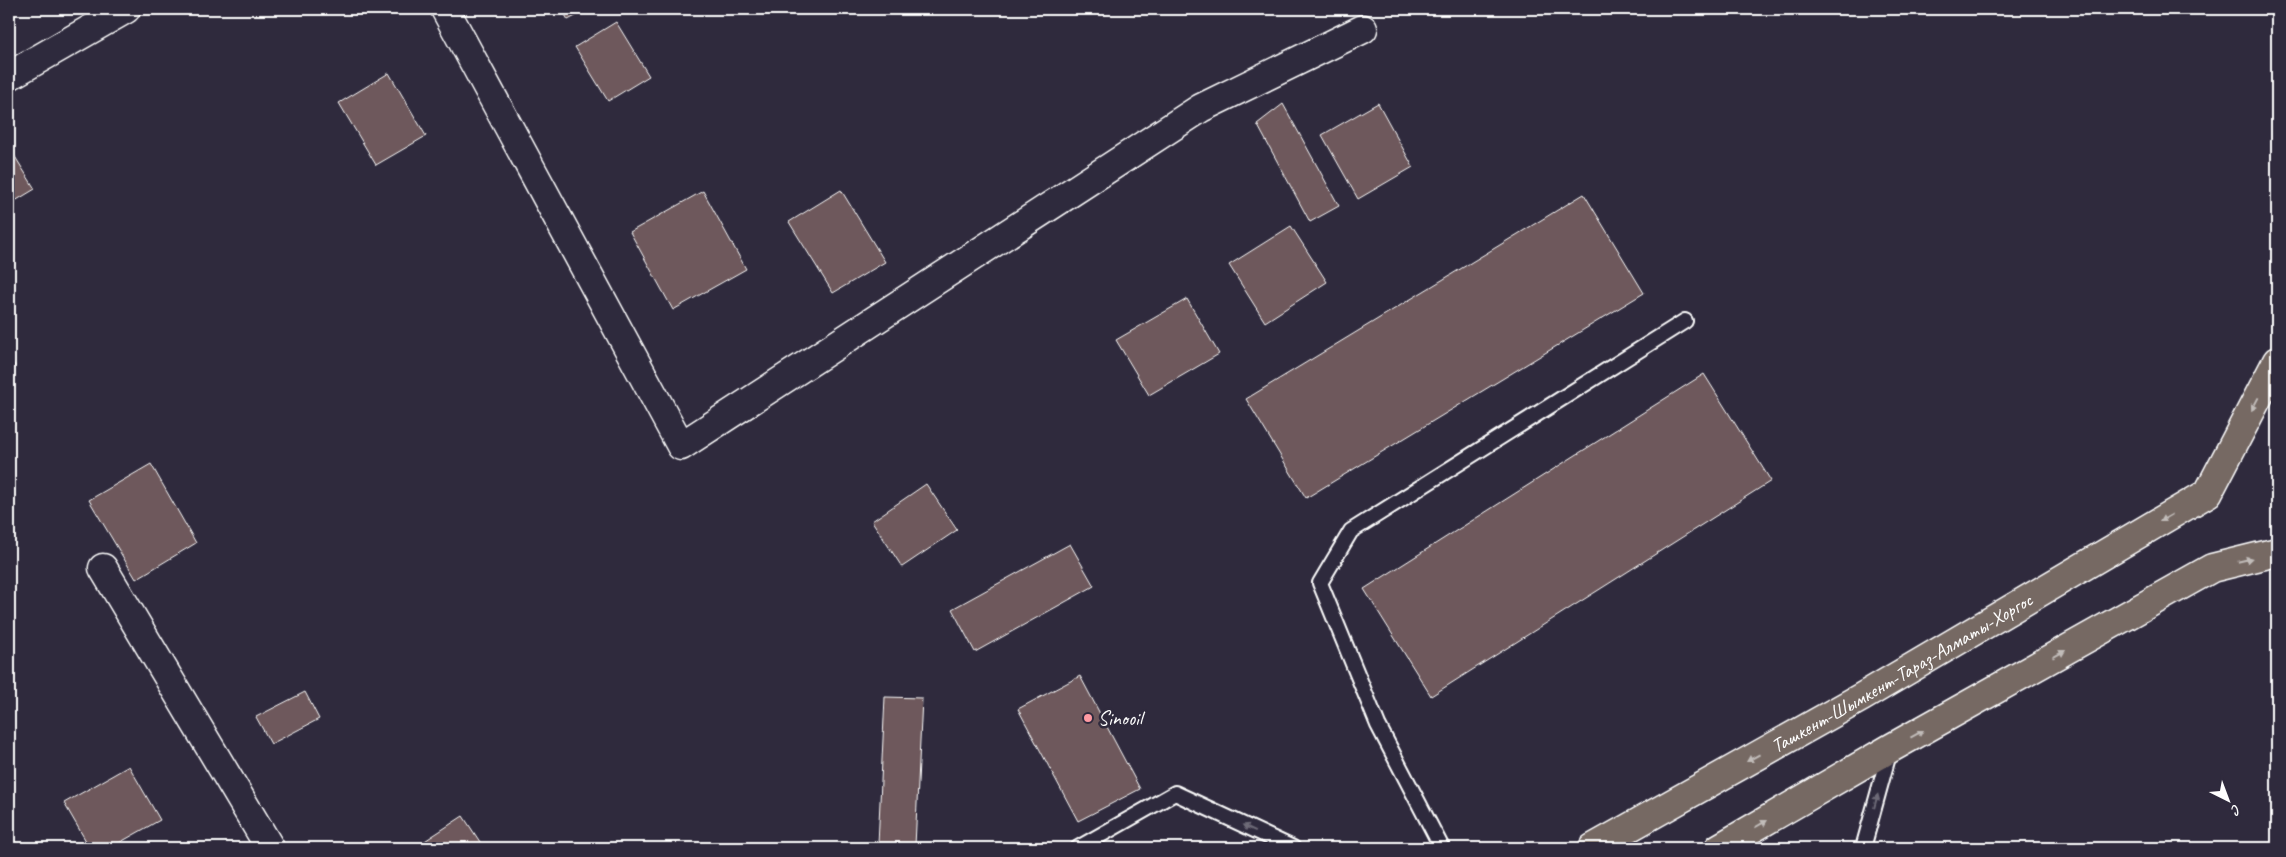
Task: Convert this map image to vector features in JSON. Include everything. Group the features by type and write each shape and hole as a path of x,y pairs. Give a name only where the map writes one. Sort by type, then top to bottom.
{"highway":[{"name":"Ташкент-Шымкент-Тараз-Алматы-Хоргос","path":"1593,848 1862,696 2208,493 2277,361"},
{"path":"1719,848 1891,748 2212,568 2277,552"}],"street":[{"path":"9,76 126,9"},
{"path":"444,9 681,446 1201,108 1364,29"},
{"path":"103,568 270,848"}],"lane":[{"path":"1442,848 1378,724 1320,583 1351,532 1685,321"},
{"path":"1863,848 1891,748"},
{"path":"1078,848 1175,793 1293,848"}],"building":[{"path":"562,9 589,9 568,20"},
{"path":"616,22 649,76 608,101 575,47"},
{"path":"389,73 426,136 376,165 339,103"},
{"path":"1378,103 1413,167 1358,199 1322,135"},
{"path":"1283,104 1339,206 1310,222 1257,124"},
{"path":"9,147 35,189 10,204 9,202"},
{"path":"841,190 885,262 833,293 789,222"},
{"path":"703,191 746,269 673,310 630,232"},
{"path":"1584,194 1644,293 1306,498 1246,399"},
{"path":"1291,226 1327,282 1265,322 1229,265"},
{"path":"1187,299 1219,354 1149,395 1116,340"},
{"path":"9,355 15,366 9,370"},
{"path":"1704,374 1771,481 1431,696 1364,589"},
{"path":"151,464 196,543 136,579 89,500"},
{"path":"926,484 957,530 902,567 872,521"},
{"path":"1070,544 1094,586 975,652 952,609"},
{"path":"1080,676 1140,789 1078,821 1018,709"},
{"path":"305,692 319,719 271,744 256,717"},
{"path":"885,697 922,698 915,846 878,844"},
{"path":"129,766 160,820 110,848 90,848 64,803"},
{"path":"463,816 484,848 414,848"}],"place":[{"name":"Sinooil","path":"1088,718"}]}
